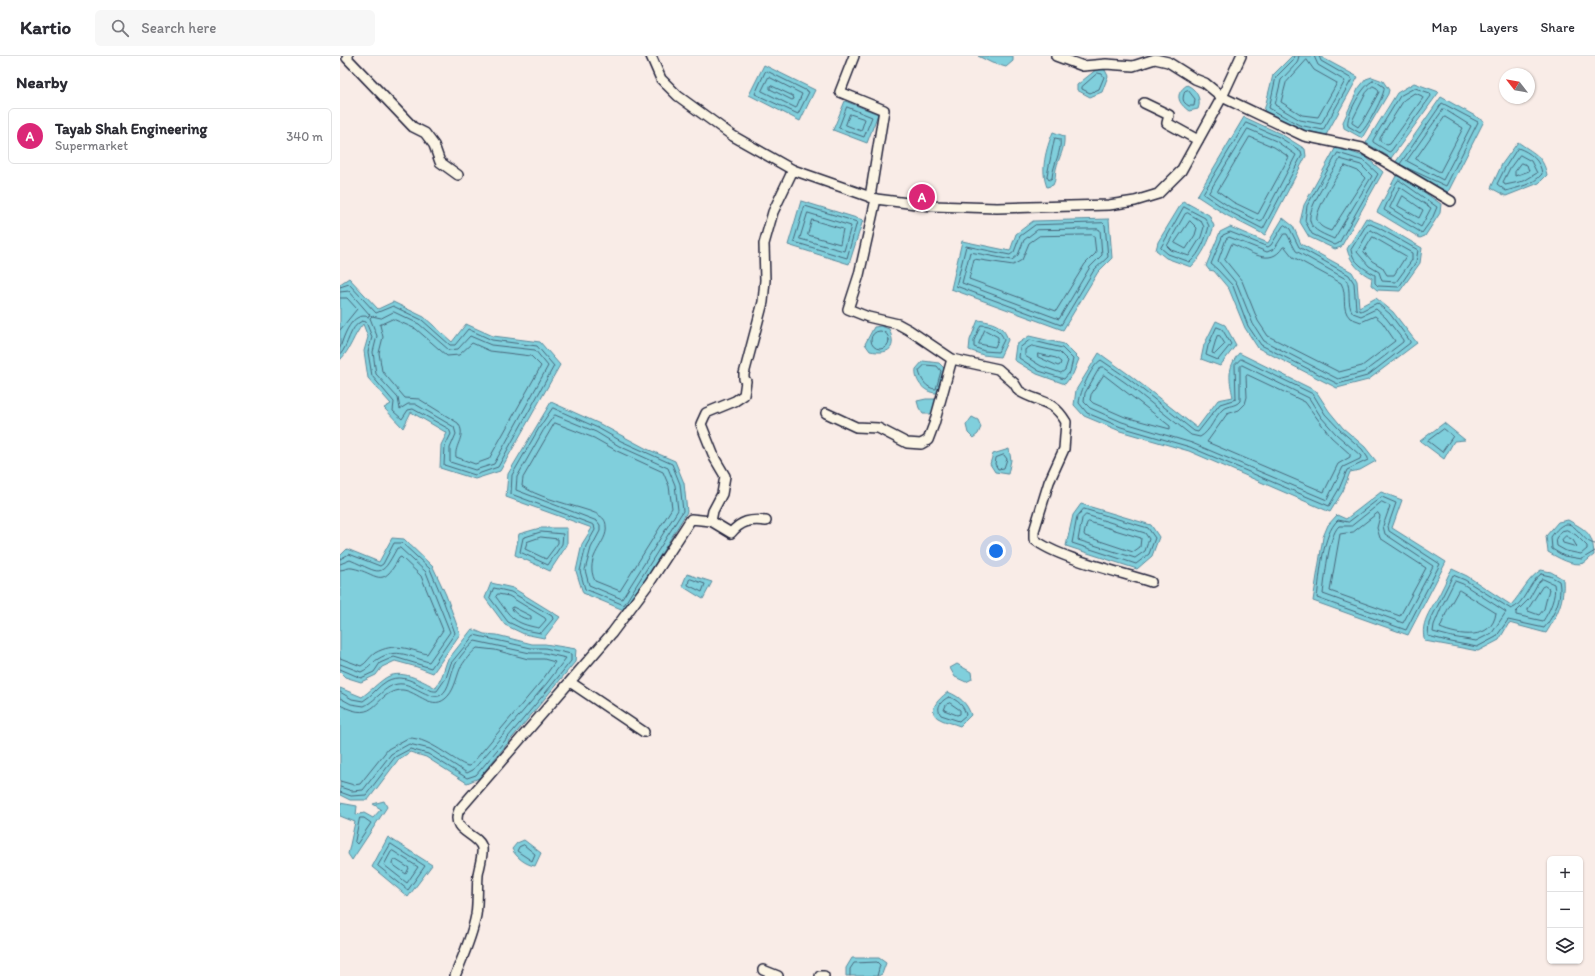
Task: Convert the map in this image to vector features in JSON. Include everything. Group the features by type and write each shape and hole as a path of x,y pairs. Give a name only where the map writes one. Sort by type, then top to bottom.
{"street":[{"path":"348,56 347,58 380,95 413,127 425,133 434,145 440,162 458,175"},
{"path":"650,56 661,79 678,96 733,136 793,170 873,198 932,206 997,208 1101,205 1135,202 1158,194 1181,170 1222,97 1241,56"},
{"path":"854,56 840,92 884,110 873,198 859,275 848,309 868,317 898,324 952,359 998,369 1014,383 1019,391 1049,404 1066,422 1064,449 1049,482 1034,531 1034,539 1040,544 1064,555 1151,582"},
{"path":"1056,56 1083,66 1106,64 1133,66 1158,58 1205,83 1222,97 1304,136 1362,148 1451,202"},
{"path":"1144,102 1169,115 1167,123 1198,140"},
{"path":"712,521 713,511 722,494 725,476 715,460 701,424 706,413 735,401 744,395 746,381 744,374 763,302 764,244 773,212 793,170"},
{"path":"826,413 856,427 878,428 907,443 921,444 928,440 934,424 952,359"},
{"path":"456,976 473,928 476,914 478,874 482,850 477,841 464,831 458,821 457,815 468,800 622,620 650,582 692,518 712,521 731,533 738,524 753,519 766,521"},
{"path":"570,682 644,732"},
{"path":"763,970 778,976"}],"water":[{"path":"978,56 1013,56 1013,61 1006,67 992,63"},
{"path":"1292,56 1319,56 1358,77 1326,135 1297,129 1264,111 1273,75"},
{"path":"764,65 815,90 800,121 749,95"},
{"path":"1097,69 1105,70 1108,76 1102,92 1090,97 1077,90 1077,85"},
{"path":"1372,77 1383,81 1389,90 1362,138 1344,128 1343,122 1358,89 1366,79"},
{"path":"1414,83 1439,92 1391,158 1366,143 1397,93"},
{"path":"1187,85 1193,89 1199,98 1198,109 1189,111 1180,102 1180,92"},
{"path":"1441,97 1484,121 1448,192 1393,166"},
{"path":"845,101 878,114 867,143 833,130"},
{"path":"1244,117 1281,134 1305,149 1306,156 1265,235 1226,215 1197,196"},
{"path":"1053,132 1064,136 1064,141 1063,149 1056,169 1054,183 1053,185 1047,187 1044,167 1048,145"},
{"path":"1518,142 1537,155 1543,163 1547,175 1539,183 1506,196 1491,188 1502,164"},
{"path":"1336,147 1366,157 1383,172 1341,247 1335,249 1309,237 1300,222 1304,205"},
{"path":"1396,176 1401,176 1441,204 1440,213 1425,236 1420,238 1377,212"},
{"path":"801,201 863,220 849,264 788,245"},
{"path":"1183,201 1209,215 1214,226 1205,248 1191,267 1166,258 1156,250 1158,242"},
{"path":"1283,218 1293,226 1301,244 1352,272 1357,281 1359,307 1376,298 1393,312 1417,343 1368,380 1337,388 1258,348 1245,328 1229,289 1214,271 1209,270 1206,266 1220,232 1230,227 1268,243"},
{"path":"1366,218 1381,224 1422,248 1420,263 1400,291 1377,290 1371,285 1372,278 1353,263 1348,254 1347,249"},
{"path":"1109,219 1112,258 1098,272 1063,330 951,289 962,241 1010,251 1016,234 1033,221"},
{"path":"349,278 378,309 393,302 424,317 452,342 466,324 493,336 540,342 560,365 500,471 475,479 440,468 441,445 447,433 411,412 403,428 384,408 391,404 368,378 364,351 368,337 363,324 340,360 340,284"},
{"path":"978,320 997,325 1004,331 1008,340 1000,357 983,355 969,350 970,340"},
{"path":"1216,321 1225,325 1236,345 1220,366 1201,359 1204,345"},
{"path":"881,326 889,329 892,345 887,351 870,351 865,344 874,327"},
{"path":"1029,336 1064,344 1079,359 1073,374 1065,384 1037,374 1014,360 1016,345"},
{"path":"1099,353 1197,428 1218,400 1233,397 1230,374 1232,364 1239,353 1316,391 1329,411 1343,428 1365,447 1376,461 1360,470 1350,472 1343,491 1330,512 1189,451 1120,431 1084,416 1074,405 1076,390"},
{"path":"923,361 939,363 945,369 938,393 929,392 919,383 916,369"},
{"path":"936,399 932,414 923,414 919,408 917,401"},
{"path":"551,402 675,461 684,483 687,512 626,611 583,593 576,571 582,544 592,528 506,497 508,474"},
{"path":"972,417 978,420 981,427 978,434 973,438 968,433 966,425"},
{"path":"1444,423 1465,440 1454,441 1444,459 1420,441"},
{"path":"1009,449 1011,460 1008,474 995,472 990,464 993,454"},
{"path":"1381,492 1402,500 1392,528 1446,562 1408,635 1313,601 1323,537 1328,525 1337,515 1346,519"},
{"path":"1081,504 1151,525 1159,537 1152,556 1137,569 1066,546 1073,515"},
{"path":"1568,520 1584,530 1592,542 1594,555 1584,563 1570,563 1548,552 1546,536 1558,522"},
{"path":"540,528 567,528 567,545 550,571 515,555 519,534"},
{"path":"392,538 404,539 433,567 446,595 460,634 433,673 395,661 382,667 376,675 361,682 345,677 340,672 340,556 347,549 379,562"},
{"path":"1452,569 1467,576 1511,605 1528,582 1536,574 1541,570 1551,572 1563,579 1563,594 1554,620 1546,633 1509,623 1499,640 1478,651 1425,641 1423,634 1425,620"},
{"path":"687,574 712,582 703,599 682,586"},
{"path":"491,583 513,588 560,617 544,638 524,634 505,625 485,598"},
{"path":"472,629 484,634 497,635 532,644 545,644 576,649 575,662 479,778 467,783 426,757 410,752 398,760 368,800 350,800 340,795 340,688 362,697 384,679 397,674 411,676 436,688 447,661"},
{"path":"957,664 971,672 972,679 966,682 955,677 950,668"},
{"path":"948,692 962,701 971,715 960,726 940,719 935,715 934,708 936,704"},
{"path":"384,801 387,807 352,860 348,854 355,822 340,816 340,803 357,806 356,815 364,813 373,818 381,809 373,804"},
{"path":"388,837 432,865 408,897 372,867"},
{"path":"524,840 541,853 535,866 522,860 512,849 517,843"},
{"path":"852,958 879,958 886,963 882,974 878,976 846,976 846,968"}],"place":[{"name":"Tayab Shah Engineering","path":"922,197"}]}
